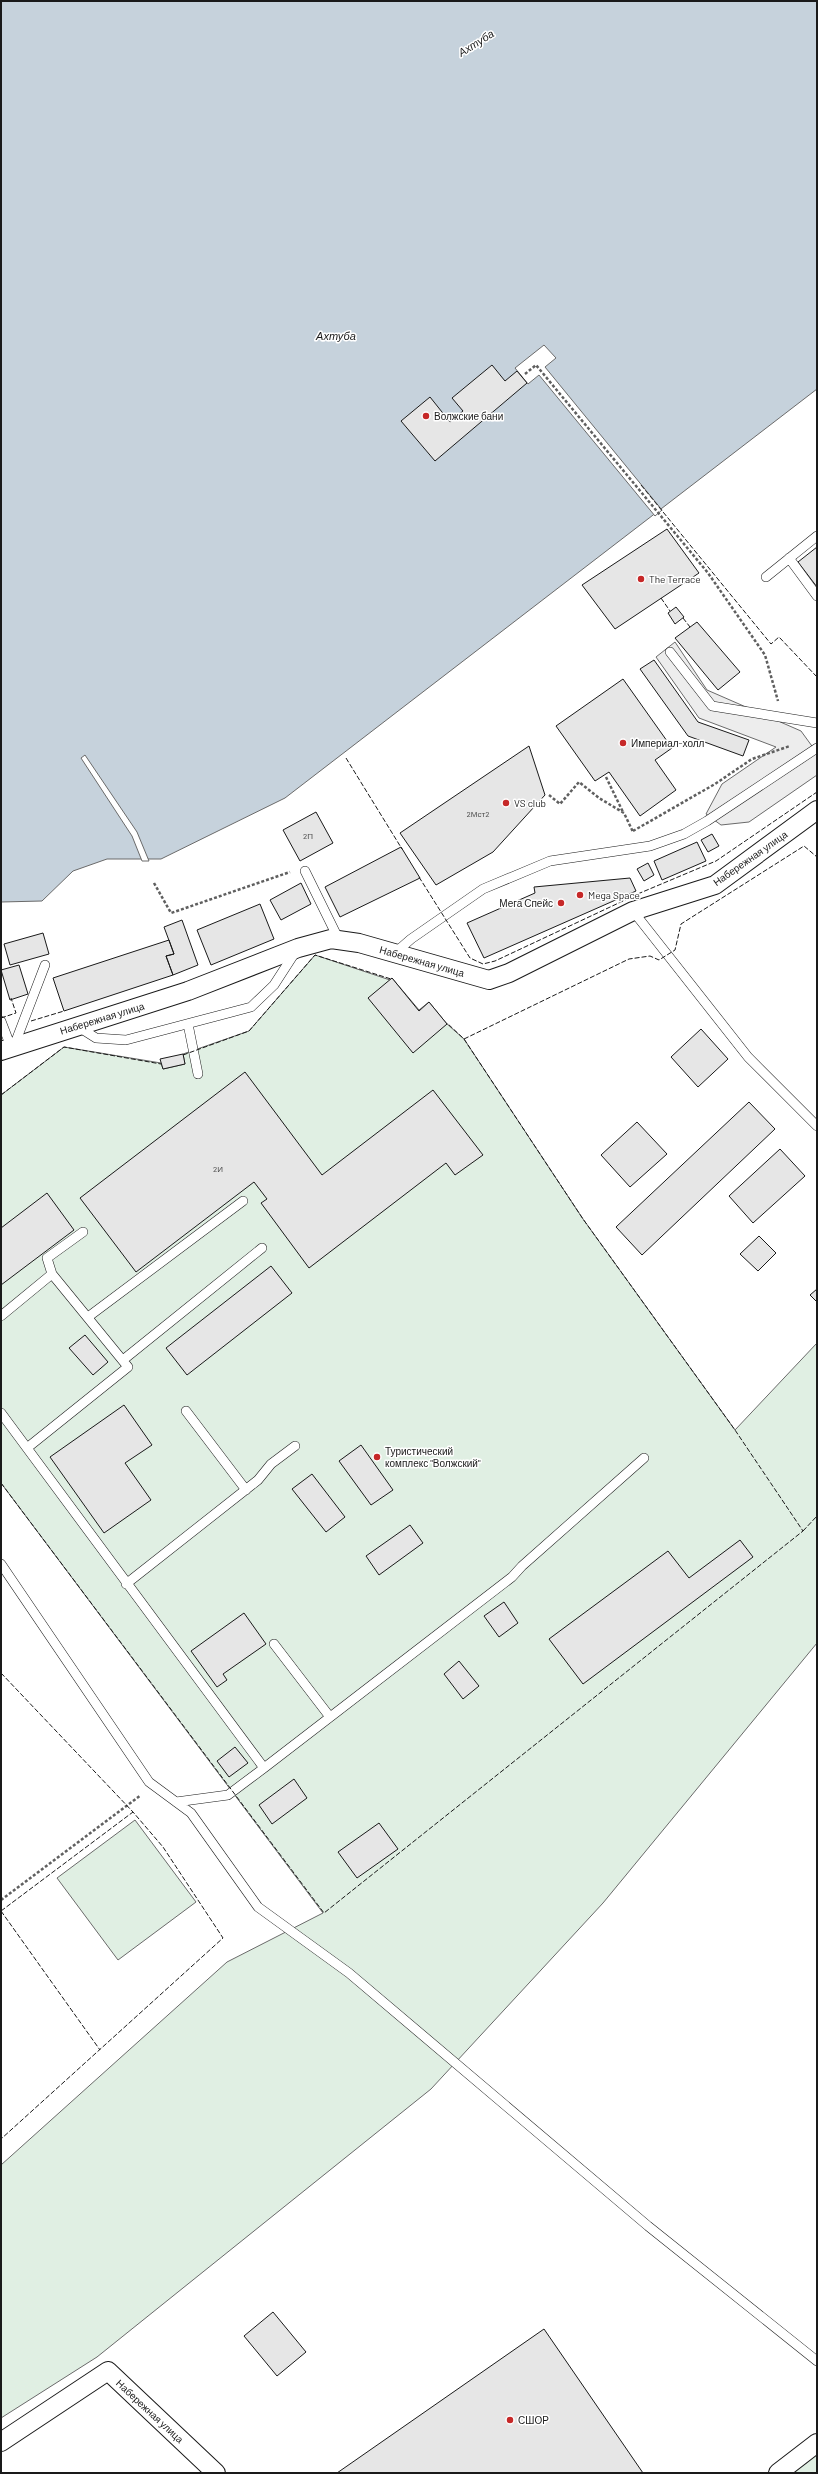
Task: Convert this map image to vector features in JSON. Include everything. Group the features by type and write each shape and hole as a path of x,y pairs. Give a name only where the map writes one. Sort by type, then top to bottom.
{"street":[{"name":"Набережная улица","path":"9,1048 188,991 298,948 331,939 359,943 489,980 509,973 633,911 715,885 817,810"},
{"name":"Набережная улица","path":"1,2442 108,2371 216,2473"},
{"path":"778,2473 817,2443"}],"lane":[{"path":"766,577 817,536"},
{"path":"789,558 817,596"},
{"path":"670,652 712,706 817,722"},
{"path":"395,954 411,939 483,889 550,861 641,847 684,834 707,822 817,748"},
{"path":"305,871 339,940"},
{"path":"633,911 748,1057 817,1126"},
{"path":"76,1026 96,1038 126,1040 251,1007 274,985 298,948"},
{"path":"9,1048 45,965"},
{"path":"1,1021 9,1048"},
{"path":"188,1024 198,1074"},
{"path":"88,1317 243,1201"},
{"path":"27,1448 128,1367 52,1274 47,1258 83,1232"},
{"path":"122,1360 262,1248"},
{"path":"1,1316 52,1274"},
{"path":"186,1411 246,1490"},
{"path":"1,1413 126,1584 264,1768"},
{"path":"126,1584 246,1490 258,1480 271,1464 295,1446"},
{"path":"176,1802 228,1795 512,1578 522,1566 644,1458"},
{"path":"1,1564 103,1718 154,1786 191,1814 258,1907 349,1973 654,2231 817,2361"},
{"path":"274,1644 330,1717"}],"path":[{"path":"525,374 536,365 708,573 765,655 782,717"},
{"path":"633,831 715,784 752,760 795,745"},
{"path":"606,776 641,847"},
{"path":"549,795 560,804 579,782 599,798 624,813"},
{"path":"154,883 171,913 284,873 305,871"},
{"path":"1,1900 154,1786"}],"green space":[{"name":"Туристический комплекс \"Волжский\"","path":"315,955 390,980 392,978 419,1010 429,1002 447,1024 464,1039 583,1219 735,1430 817,1343 817,1643 603,1903 431,2089 97,2357 1,2418 1,2165 227,1962 323,1913 1,1483 1,1095 64,1047 161,1063 163,1069 185,1064 183,1054 249,1031"},
{"path":"135,1820 196,1902 118,1960 57,1878"},
{"path":"817,2452 817,2473 791,2473"}],"shaded area":[{"path":"675,642 707,690 801,731 817,753 817,775 749,822 721,825 706,814 722,784 776,747 699,718 656,657"}],"water":[{"name":"Ахтуба","path":"1,1 817,1 817,389 285,798 161,859 107,859 73,871 42,901 1,902"}],"pier":[{"path":"544,345 556,358 545,367 662,510 655,516 539,375 528,384 515,368"},
{"path":"85,755 137,832 149,861 142,861 132,836 81,758"}],"building":[{"name":"Волжские бани","path":"492,365 505,381 517,371 527,383 435,461 401,421 430,397 450,422 463,411 452,398"},
{"name":"The Terrace","path":"667,529 699,573 615,629 582,585"},
{"path":"817,547 817,587 798,562"},
{"path":"676,607 684,617 675,624 668,613"},
{"path":"697,622 740,672 718,690 675,638"},
{"path":"654,660 698,722 749,740 743,756 688,736 640,669"},
{"path":"623,679 672,748 655,760 676,790 640,816 609,772 595,781 556,726"},
{"path":"529,746 545,795 493,852 436,885 400,833"},
{"path":"316,812 333,843 300,861 283,830"},
{"path":"712,834 719,846 708,852 701,840"},
{"path":"697,842 706,861 662,880 654,861"},
{"path":"401,847 420,878 340,917 325,887"},
{"path":"648,863 654,875 644,881 637,869"},
{"path":"630,878 636,891 484,958 467,923 535,893 534,887"},
{"path":"301,883 311,904 281,920 270,900"},
{"path":"260,904 274,939 211,965 197,930"},
{"path":"182,920 198,965 173,975 166,956 174,954 164,927"},
{"path":"43,933 49,954 10,965 4,944"},
{"path":"169,940 174,954 166,956 173,975 64,1011 53,978"},
{"path":"19,965 28,994 10,1000 1,970"},
{"path":"392,978 419,1011 429,1002 447,1024 413,1053 368,998"},
{"path":"701,1029 728,1059 698,1087 671,1057"},
{"path":"183,1054 185,1064 163,1069 160,1059"},
{"path":"245,1072 322,1175 433,1090 483,1155 455,1175 446,1163 309,1268 261,1203 267,1199 254,1182 136,1272 80,1198"},
{"path":"749,1102 775,1129 642,1255 616,1227"},
{"path":"637,1122 667,1154 630,1187 601,1155"},
{"path":"780,1149 805,1176 753,1223 729,1196"},
{"path":"47,1193 74,1230 1,1285 1,1228"},
{"path":"759,1236 776,1253 758,1271 740,1254"},
{"path":"271,1266 292,1293 187,1375 166,1348"},
{"path":"817,1289 817,1302 810,1295"},
{"path":"85,1335 108,1362 93,1375 69,1348"},
{"path":"124,1405 152,1445 125,1463 151,1500 104,1533 50,1457"},
{"path":"361,1445 393,1490 371,1505 339,1461"},
{"path":"312,1474 345,1517 326,1532 292,1489"},
{"path":"410,1525 423,1543 379,1575 366,1556"},
{"path":"740,1540 753,1557 583,1684 549,1639 668,1551 689,1578"},
{"path":"504,1602 518,1623 499,1637 484,1616"},
{"path":"244,1613 266,1644 223,1674 227,1680 217,1687 191,1651"},
{"path":"459,1661 479,1686 463,1699 444,1674"},
{"path":"235,1747 248,1763 229,1777 217,1761"},
{"path":"294,1779 307,1798 272,1824 259,1805"},
{"path":"379,1823 398,1849 357,1878 338,1852"},
{"path":"273,2312 306,2352 277,2376 244,2336"},
{"name":"СШОР","path":"544,2329 643,2473 337,2473"}],"fence":[{"path":"641,485 771,644 779,637 817,677"},
{"path":"661,598 670,611"},
{"path":"683,618 690,627"},
{"path":"346,758 402,849"},
{"path":"419,877 470,958 483,964 495,961 640,893 716,861 817,792"},
{"path":"464,1039 629,959 650,956 659,960 675,950 681,924 804,846 817,857"},
{"path":"183,1055 249,1031 315,955 391,979"},
{"path":"1,1018 16,1013 11,998"},
{"path":"31,1021 64,1011"},
{"path":"1,1483 324,1913 803,1531 735,1430 583,1219 464,1039 447,1023"},
{"path":"1,1095 64,1047 161,1064"},
{"path":"803,1531 817,1516"},
{"path":"1,1673 133,1812 163,1847 223,1938 1,2139"},
{"path":"1,1911 133,1812"},
{"path":"1,1911 100,2050"}],"place":[{"name":"Волжские бани","path":"426,416"},
{"name":"The Terrace","path":"641,579"},
{"name":"Империал-холл","path":"623,743"},
{"name":"VS club","path":"506,803"},
{"name":"Mega Space","path":"580,895"},
{"name":"Мега Спейс","path":"561,903"},
{"name":"Туристический комплекс \"Волжский\"","path":"377,1457"},
{"name":"СШОР","path":"510,2420"}]}
